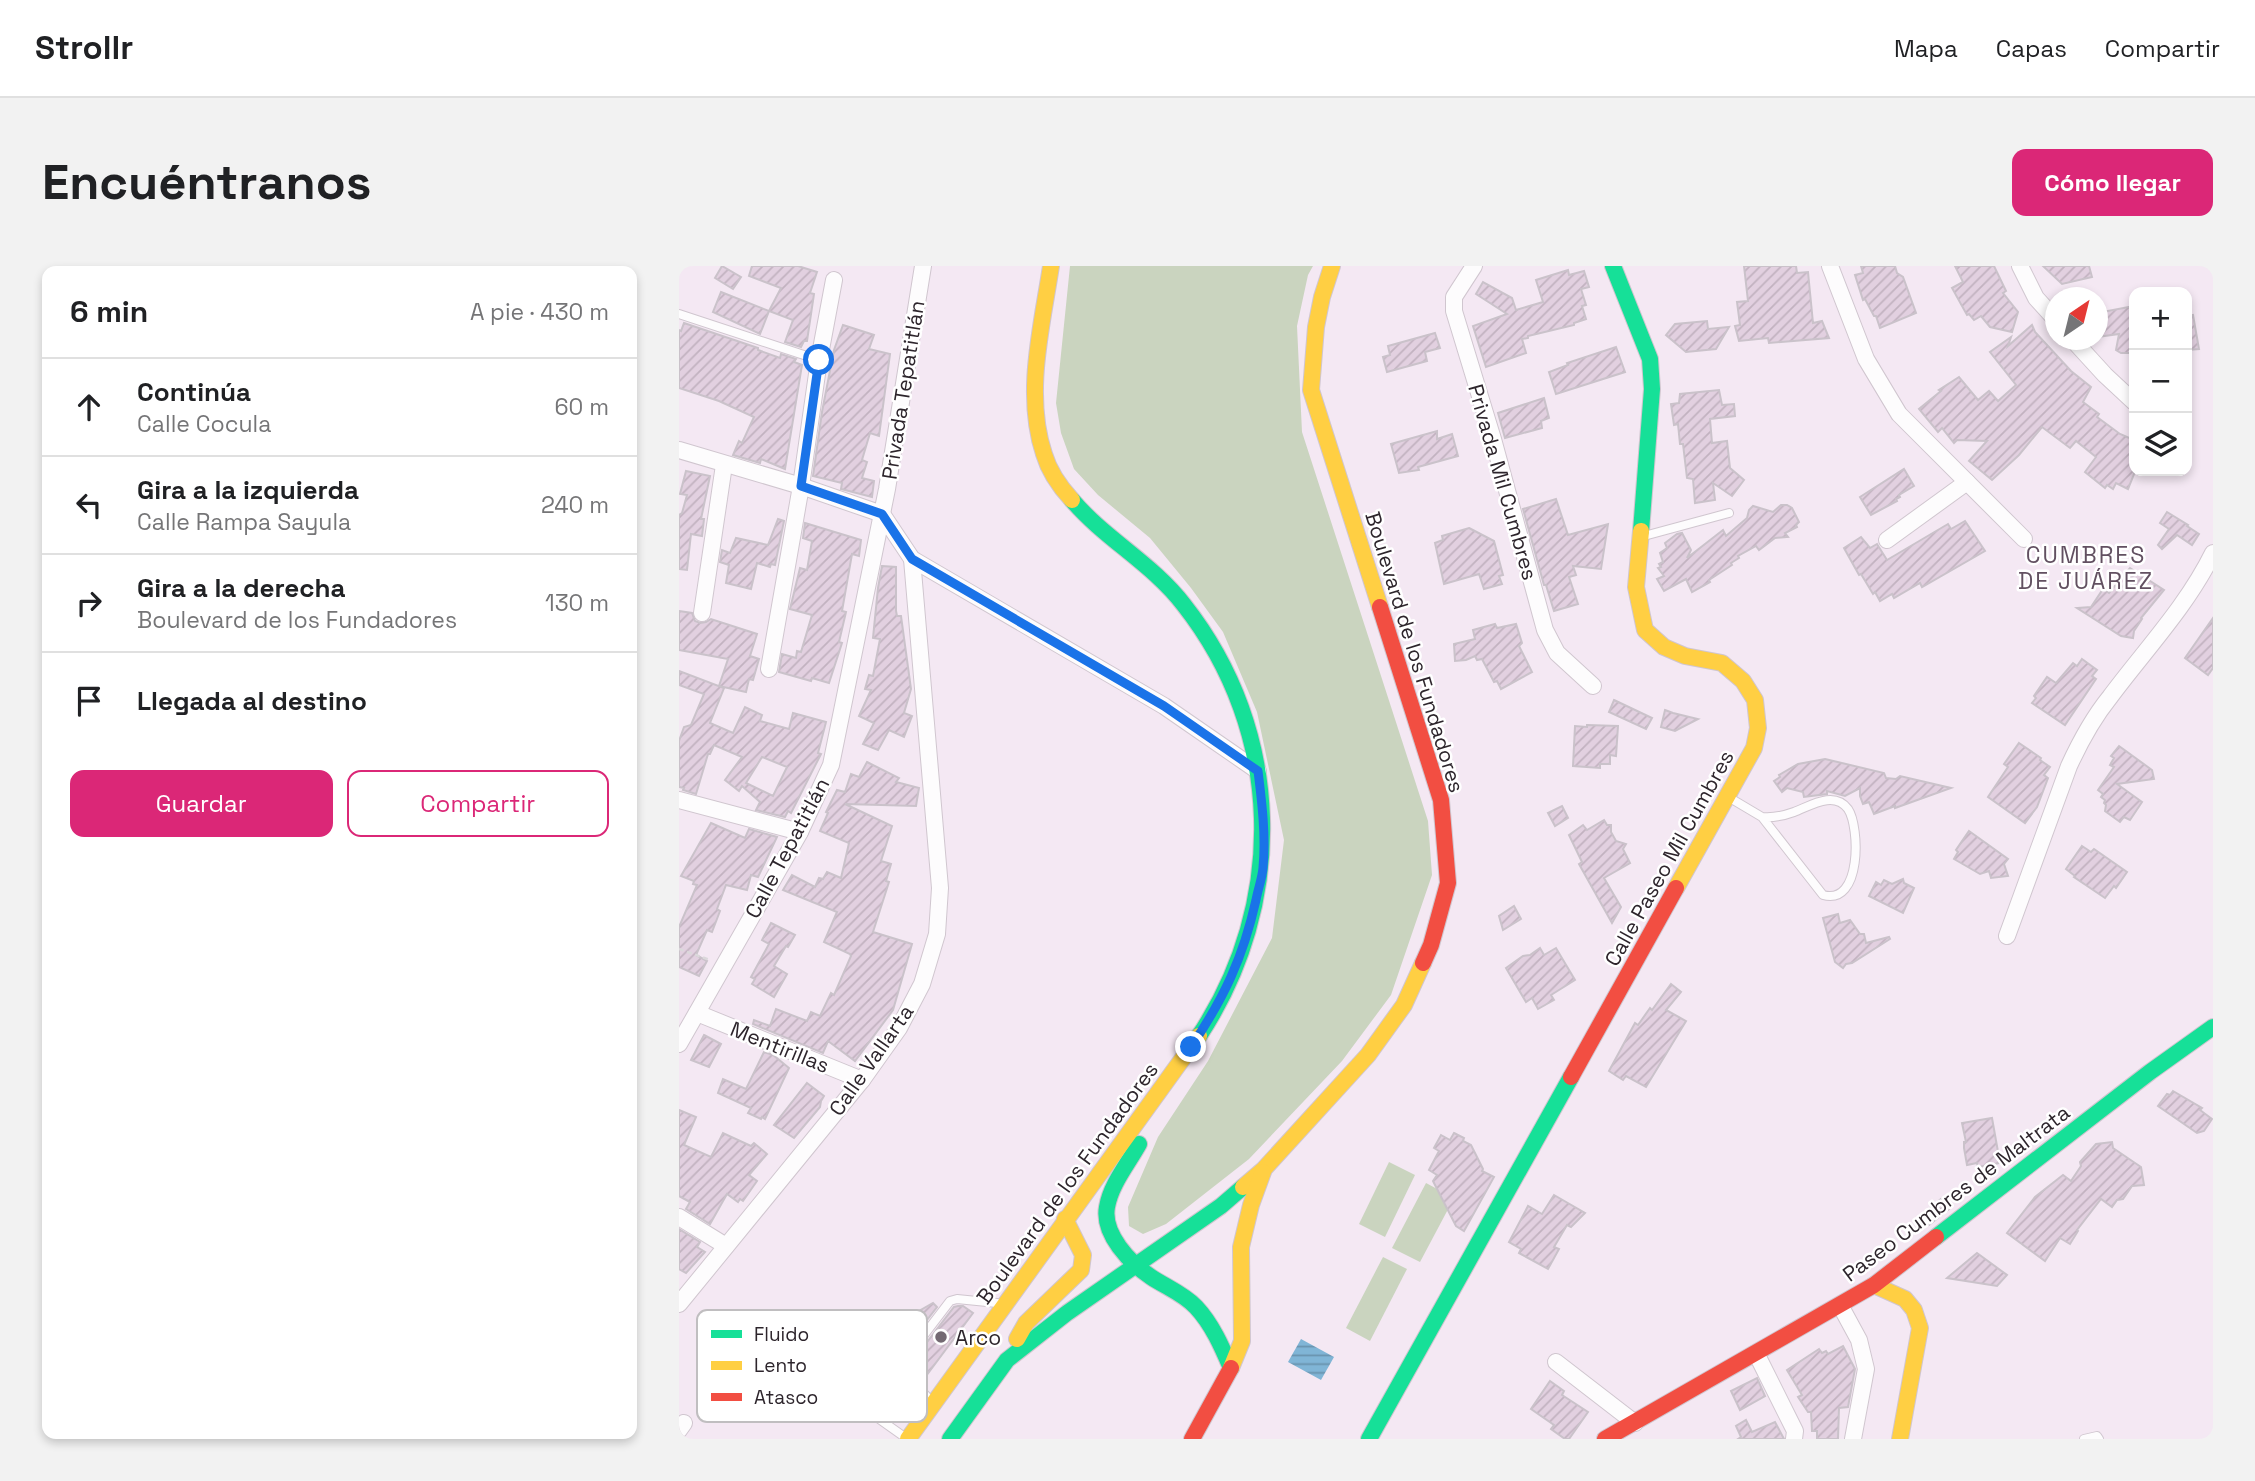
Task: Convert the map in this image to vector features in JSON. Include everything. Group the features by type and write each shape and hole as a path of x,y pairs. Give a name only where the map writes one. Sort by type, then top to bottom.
{"main road":[{"name":"Boulevard de los Fundadores","path":"927,1412 1065,1219 1163,1088 1213,1014 1230,982 1248,937 1263,869 1263,815 1258,771 1246,726 1210,644 1167,584 1091,521 1061,488 1044,456 1036,423 1036,390 1051,266"},
{"name":"Boulevard de los Fundadores","path":"950,1439 1007,1360 1067,1313 1221,1206 1264,1169 1368,1055 1404,1006 1431,944 1448,883 1441,800 1311,390 1314,336 1321,293 1332,266"},
{"name":"Calle Paseo Mil Cumbres","path":"1369,1439 1754,748 1758,728 1755,699 1743,681 1723,663 1685,656 1664,647 1645,630 1636,587 1652,388 1650,359 1613,266"},
{"name":"Paseo Cumbres de Maltrata","path":"1605,1439 1874,1285 2150,1072 2213,1027"},
{"path":"1163,1088 1155,1112 1115,1185 1107,1208 1108,1222 1113,1236 1136,1265 1195,1306 1210,1325 1231,1368"},
{"path":"1192,1439 1231,1368 1242,1342 1241,1247 1251,1205 1264,1169"},
{"path":"1007,1360 1026,1323 1080,1272 1083,1255 1065,1219"},
{"path":"1874,1285 1899,1293 1917,1311 1920,1328 1900,1439"},
{"name":"Boulevard de los Fundadores","path":"907,1439 920,1422"}],"street":[{"name":"Privada Tepatitlán","path":"882,514 923,266"},
{"name":"Privada Mil Cumbres","path":"1474,266 1454,297 1457,321 1493,439 1545,630 1557,653 1593,686"},
{"path":"1830,266 1866,359 1899,414 2024,540"},
{"path":"2020,266 2036,298 2045,308"},
{"path":"769,669 834,280"},
{"path":"2082,350 2129,397"},
{"path":"679,450 801,486 882,514 912,559 1164,706 1258,771"},
{"path":"702,612 724,465"},
{"path":"1887,540 1967,482"},
{"name":"Calle Tepatitlán","path":"679,1044 800,832 831,765 882,514"},
{"path":"2007,936 2069,766 2082,739 2108,699 2193,587 2213,553"},
{"name":"Calle Vallarta","path":"679,1304 862,1080 899,1028 922,984 937,934 940,888 912,559"},
{"path":"679,800 800,832"},
{"name":"Mentirillas","path":"697,1013 862,1080"},
{"path":"679,1217 726,1246"},
{"path":"1840,1304 1859,1340 1866,1369 1853,1439"},
{"path":"1756,1353 1795,1431 1794,1439"},
{"path":"1556,1362 1635,1423"}],"lane":[{"path":"679,314 819,360"},
{"path":"1640,537 1729,513"},
{"path":"1727,796 1762,817 1823,895 1829,897 1839,894 1848,887 1853,878 1855,855 1853,818 1846,807 1834,801 1816,801 1773,818 1762,817"},
{"path":"927,1331 950,1301 957,1299 1005,1304"},
{"path":"927,1397 933,1404"},
{"path":"883,1422 907,1439"},
{"path":"2084,1439 2097,1436 2099,1439"}],"path":[{"path":"679,949 723,965"}],"green space":[{"path":"1070,266 1313,266 1308,275 1297,326 1302,432 1428,821 1432,875 1391,995 1342,1061 1249,1159 1166,1224 1143,1234 1129,1226 1128,1207 1158,1137 1208,1061 1272,938 1284,840 1257,712 1223,632 1150,538 1098,495 1074,469 1061,433 1056,403"},
{"path":"1389,1162 1415,1175 1385,1237 1359,1224"},
{"path":"1426,1183 1454,1198 1420,1262 1392,1248"},
{"path":"1383,1257 1407,1269 1370,1341 1346,1328"}],"water":[{"path":"1301,1339 1334,1357 1321,1380 1288,1362"}],"building":[{"path":"722,266 741,277 733,289 715,278"},
{"path":"752,266 798,266 817,272 810,293 814,294 807,341 804,341 801,347 785,342 793,320 769,311 781,288 749,276"},
{"path":"1744,266 1796,266 1797,273 1808,272 1813,323 1822,321 1829,338 1769,343 1768,338 1739,341 1735,326 1740,325 1737,302 1748,301"},
{"path":"1861,266 1895,266 1897,273 1903,277 1916,313 1880,328 1876,316 1865,299 1863,300 1855,275 1863,273"},
{"path":"1955,266 1994,266 2006,291 2003,293 2018,312 2012,332 1990,327 1981,316 1974,320 1967,315 1952,288 1963,282"},
{"path":"2043,266 2089,266 2092,277 2062,284"},
{"path":"1568,270 1569,275 1584,271 1589,287 1581,289 1586,305 1582,306 1586,319 1574,325 1528,336 1522,339 1526,353 1486,367 1473,326 1507,314 1476,294 1483,282 1512,298 1516,310 1543,302 1536,280"},
{"path":"721,292 769,311 760,334 713,312"},
{"path":"2129,307 2129,353 2116,350 2119,334 2108,336 2108,311"},
{"path":"2193,315 2199,349 2192,350"},
{"path":"1707,321 1708,329 1729,327 1716,349 1686,352 1666,335 1675,324"},
{"path":"684,323 780,358 781,354 796,359 794,362 802,365 785,469 761,459 760,463 733,455 754,417 719,401 679,388 679,330 681,331"},
{"path":"843,325 874,335 869,349 890,354 879,436 870,433 862,460 867,462 862,478 874,481 872,497 841,489 842,483 813,476 834,350"},
{"path":"2032,325 2045,343 2045,350 2052,350 2091,387 2083,402 2099,414 2097,417 2129,438 2129,476 2133,476 2128,489 2116,483 2113,489 2107,485 2105,488 2085,472 2096,457 2076,441 2070,448 2042,427 2019,455 1992,480 1969,461 1987,441 1957,440 1954,443 1942,428 1938,432 1919,409 1941,391 1939,390 1959,377 1978,400 1989,391 1998,401 2016,385 1990,352 2011,337 2008,346"},
{"path":"1435,333 1440,348 1425,352 1427,361 1387,372 1383,357 1390,355 1388,346"},
{"path":"1616,347 1625,372 1556,394 1549,372 1568,365 1567,363"},
{"path":"1719,390 1722,405 1734,404 1735,416 1710,419 1712,443 1727,441 1730,468 1744,480 1732,496 1713,483 1715,500 1695,503 1693,479 1687,478 1683,444 1680,444 1678,424 1674,425 1671,404 1679,403 1680,394"},
{"path":"1544,398 1549,418 1541,421 1542,428 1505,438 1498,413"},
{"path":"1437,431 1437,439 1452,434 1458,456 1418,467 1419,470 1399,473 1391,444"},
{"path":"1904,469 1914,486 1899,495 1897,501 1871,515 1860,497"},
{"path":"686,471 710,476 701,519 704,519 702,536 691,534 687,570 679,569 679,515 687,495 680,494"},
{"path":"1556,499 1568,535 1608,524 1601,569 1573,566 1576,575 1569,577 1578,604 1554,611 1523,509"},
{"path":"1781,505 1792,508 1799,522 1797,527 1785,533 1788,537 1775,538 1759,550 1756,546 1738,556 1732,565 1692,592 1686,579 1664,591 1657,579 1664,576 1658,568 1663,562 1660,553 1667,548 1665,543 1677,534 1682,533 1691,550 1687,558 1723,530 1726,536 1747,518 1753,506 1773,512"},
{"path":"2167,512 2199,534 2192,545 2177,535 2162,549 2158,545 2169,529 2160,523"},
{"path":"778,519 784,521 775,565 771,564 770,567 757,563 751,589 726,583 729,565 720,562 722,550 730,553 736,538 768,545"},
{"path":"1965,521 1985,551 1922,587 1920,583 1894,598 1892,594 1880,601 1875,592 1873,594 1844,548 1861,537 1870,548 1877,544 1887,560 1948,524 1951,529"},
{"path":"805,523 861,540 859,556 852,554 842,611 846,612 839,642 842,643 829,683 779,672 782,654 796,658 797,651 801,652 812,615 790,609 800,568 807,570 812,541 803,538"},
{"path":"1469,528 1494,541 1503,575 1499,576 1502,584 1484,589 1479,574 1444,584 1435,543 1443,540 1442,536"},
{"path":"882,566 896,567 896,611 897,616 901,616 911,689 904,713 912,716 904,737 889,730 878,750 863,744 874,723 859,716 871,690 865,689 869,675 873,676 880,639 873,638"},
{"path":"2130,568 2164,590 2141,618 2133,638 2121,636 2077,608 2091,607 2103,589 2109,593"},
{"path":"679,611 692,613 695,621 700,623 711,619 757,634 750,656 759,659 753,680 749,679 746,692 719,686 728,659 679,650"},
{"path":"2213,618 2213,668 2208,675 2185,658"},
{"path":"1495,624 1497,628 1516,624 1522,643 1519,646 1532,672 1501,689 1497,681 1494,682 1482,659 1477,660 1475,656 1455,661 1454,644 1475,639 1473,630"},
{"path":"2082,659 2097,670 2092,676 2096,679 2065,725 2032,703 2047,677 2056,683 2073,663 2077,666"},
{"path":"679,671 724,688 710,723 733,733 745,707 762,715 760,721 789,729 793,713 826,722 818,753 821,754 791,813 788,811 785,817 756,810 760,802 742,786 739,791 725,780 742,757 714,745 708,754 696,794 679,787 679,741 684,727 691,725 704,694 679,685","holes":["762,757 787,767 773,796 746,783"]},
{"path":"1614,700 1652,718 1646,729 1609,712"},
{"path":"1665,710 1698,719 1675,731 1661,727"},
{"path":"1575,726 1618,726 1616,756 1610,755 1610,764 1600,764 1600,768 1573,766"},
{"path":"2019,743 2050,767 2044,775 2048,778 2037,807 2025,823 1988,797 2008,767 2004,764"},
{"path":"2119,746 2152,770 2154,779 2117,784 2142,802 2130,820 2124,817 2120,822 2105,811 2105,800 2101,797 2103,794 2098,790 2114,767 2110,765 2114,758 2111,756"},
{"path":"1825,759 1884,773 1886,778 1896,779 1900,776 1951,788 1874,814 1869,802 1863,804 1860,788 1845,796 1827,791 1827,794 1804,797 1803,792 1787,788 1782,792 1774,781 1798,764"},
{"path":"867,762 899,778 896,782 919,788 916,806 845,804 892,826 881,861 891,864 886,881 889,882 873,932 912,944 893,1010 855,1061 828,1041 823,1053 753,1024 754,1020 770,1026 776,1009 807,1021 811,1012 820,1016 831,993 834,995 851,956 824,942 837,912 783,890 792,875 815,887 819,878 823,879 827,872 841,878 849,843 820,831 837,790 845,792 851,774 859,777"},
{"path":"1562,806 1568,818 1555,826 1548,813"},
{"path":"1604,820 1607,825 1611,825 1616,841 1626,844 1623,849 1630,863 1604,878 1621,907 1612,923 1579,864 1582,862 1569,835 1583,825 1587,830"},
{"path":"711,823 745,838 749,829 777,837 758,877 751,875 747,890 726,885 712,932 707,930 696,955 707,961 699,976 679,967 679,927 697,885 681,876"},
{"path":"1969,831 2008,859 2004,864 2008,876 1991,878 1989,871 1980,874 1954,859 1958,852 1956,850"},
{"path":"2082,846 2091,852 2094,849 2127,872 2105,898 2066,869"},
{"path":"1903,879 1904,883 1914,888 1903,913 1869,896 1876,882 1881,885 1884,880 1892,884"},
{"path":"1514,906 1521,919 1503,930 1499,916"},
{"path":"1838,914 1840,923 1850,920 1860,934 1864,934 1866,943 1889,937 1890,939 1843,968 1835,962 1823,918"},
{"path":"771,923 795,935 774,966 787,974 774,997 752,984 755,979 751,977 769,944 762,940"},
{"path":"1540,948 1544,955 1556,948 1575,980 1551,995 1554,1000 1538,1009 1532,998 1526,1002 1506,968"},
{"path":"1671,984 1681,992 1666,1010 1686,1021 1646,1087 1626,1076 1623,1080 1609,1071 1635,1023 1638,1025 1650,1008 1652,1010"},
{"path":"704,1035 721,1044 709,1067 691,1060"},
{"path":"764,1052 773,1055 789,1068 765,1119 761,1119 748,1113 751,1108 718,1093 723,1079 746,1089"},
{"path":"807,1083 824,1096 820,1107 794,1138 774,1125"},
{"path":"2173,1091 2202,1108 2200,1110 2212,1119 2204,1131 2197,1133 2158,1106 2167,1094 2170,1095"},
{"path":"679,1110 696,1117 684,1145 711,1157 723,1133 751,1146 754,1143 767,1154 749,1175 757,1181 743,1201 740,1199 738,1202 727,1194 710,1224 686,1209 690,1202 679,1196"},
{"path":"1992,1118 2000,1163 1978,1167 1977,1163 1967,1165 1962,1123"},
{"path":"1454,1133 1471,1145 1482,1171 1494,1177 1464,1231 1456,1226 1433,1181 1437,1175 1429,1170 1439,1151 1434,1148 1441,1135 1450,1140"},
{"path":"2112,1142 2113,1148 2141,1167 2144,1185 2132,1186 2123,1199 2117,1200 2112,1207 2101,1199 2077,1230 2070,1244 2060,1238 2045,1261 2007,1233 2035,1197 2063,1175 2071,1181 2081,1166 2080,1162 2096,1144"},
{"path":"1554,1195 1585,1213 1571,1227 1567,1225 1554,1247 1559,1249 1548,1269 1519,1253 1521,1249 1509,1242 1528,1206 1542,1214"},
{"path":"1941,1199 1949,1209 1929,1225 1921,1216"},
{"path":"679,1229 700,1242 697,1247 705,1252 686,1273 679,1269"},
{"path":"1977,1253 2007,1275 1997,1286 1947,1278"},
{"path":"933,1303 937,1307 927,1320 927,1310 921,1310"},
{"name":"Arco","path":"963,1306 973,1313 927,1375 927,1342 954,1307"},
{"path":"1843,1346 1855,1369 1848,1407 1839,1408 1838,1439 1817,1439 1817,1431 1812,1431 1811,1412 1808,1412 1798,1397 1802,1395 1787,1370 1819,1349 1828,1354"},
{"path":"1757,1378 1765,1396 1740,1410 1731,1391"},
{"path":"1550,1381 1564,1391 1562,1395 1588,1412 1569,1439 1551,1429 1554,1425 1531,1409"},
{"path":"1746,1420 1752,1432 1775,1422 1784,1439 1738,1439 1741,1437 1736,1426"}],"traffic: fast":[{"path":"1613,266 1650,359 1652,389 1641,531"},
{"path":"1072,500 1172,590 1184,605 1217,655 1241,707 1256,762 1262,818 1259,875 1248,930 1228,985 1199,1036"},
{"path":"1936,1237 2150,1072 2213,1027"},
{"path":"1369,1439 1571,1077"},
{"path":"1139,1144 1109,1199 1107,1217 1113,1237 1135,1264 1196,1307 1212,1328 1231,1368"},
{"path":"950,1439 1007,1360 1067,1313 1221,1206 1243,1187"}],"traffic: slow":[{"path":"1051,266 1037,360 1035,408 1046,460 1055,479 1072,500"},
{"path":"1332,266 1316,327 1311,390 1380,607"},
{"path":"1641,531 1636,587 1645,630 1664,647 1685,656 1722,663 1743,681 1755,700 1758,728 1754,748 1676,888"},
{"path":"1243,1187 1264,1169 1368,1055 1404,1005 1423,963"},
{"path":"927,1413 1199,1036"},
{"path":"1231,1368 1242,1341 1241,1247 1251,1205 1263,1172"},
{"path":"1017,1339 1026,1323 1081,1270 1083,1255 1065,1219"},
{"path":"1874,1285 1905,1299 1914,1310 1920,1328 1900,1439"},
{"path":"908,1439 920,1422"}],"traffic: jam":[{"path":"1380,607 1441,800 1448,883 1431,945 1423,963"},
{"path":"1571,1077 1676,888"},
{"path":"1605,1439 1874,1285 1936,1237"},
{"path":"1192,1439 1231,1368"}],"place":[{"name":"Arco","path":"941,1337"}],"district":[{"name":"CUMBRES DE JUÁREZ","path":"2086,568"}],"route":[{"path":"819,360 801,486 882,514 912,559 1164,706 1258,771 1263,815 1263,869 1248,937 1230,982 1191,1047"}]}
